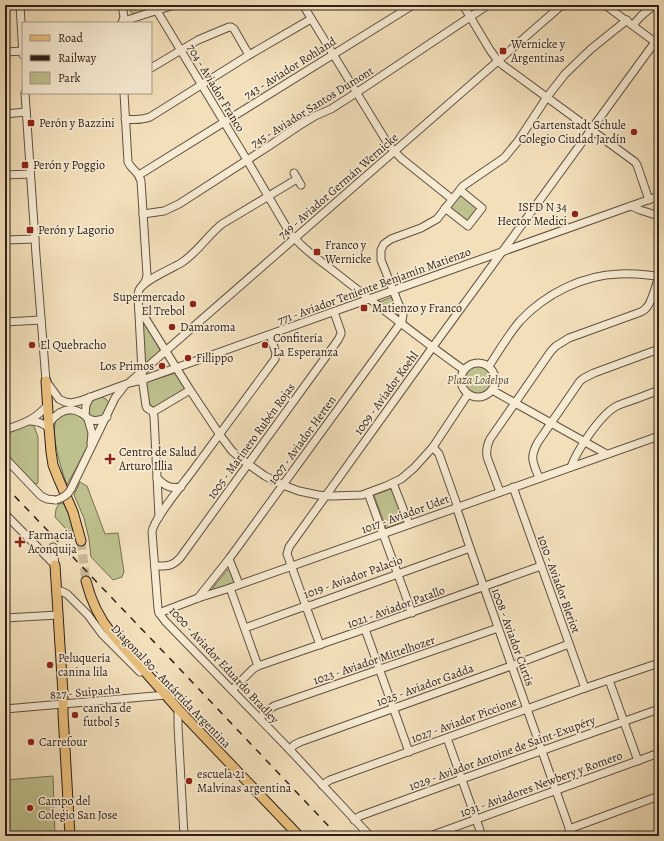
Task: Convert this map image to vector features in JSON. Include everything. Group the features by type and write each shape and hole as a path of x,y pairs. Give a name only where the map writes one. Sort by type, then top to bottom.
{"main road":[{"path":"46,381 53,465 61,487 73,512 81,541"},
{"path":"55,565 70,836"},
{"path":"86,581 92,600 104,626 163,692"},
{"name":"Diagonal 80 - Antártida Argentina","path":"163,692 299,836"}],"street":[{"path":"20,5 22,36"},
{"path":"122,5 124,17 123,22 174,5"},
{"path":"303,5 388,144 394,151 452,199"},
{"name":"743 - Aviador Rohland","path":"139,176 413,5"},
{"path":"463,5 498,61 635,162 649,200"},
{"name":"745 - Aviador Santos Dumont","path":"143,214 158,213 170,208 315,116 332,109 488,5"},
{"name":"749 - Aviador Germán Wernicke","path":"127,384 562,5"},
{"path":"605,5 657,43"},
{"path":"633,25 654,5"},
{"name":"704 - Aviador Franco","path":"157,11 294,238 314,256 432,348 464,370"},
{"path":"125,119 138,120 150,117 249,55 311,19"},
{"path":"401,323 403,315 381,260 381,250 384,244 391,239 432,223 437,219 460,190 508,154 547,97 565,74 578,60 626,20"},
{"path":"152,67 198,40 229,27 234,29 249,55"},
{"name":"1009 - Aviador Koehl","path":"291,566 287,554 289,547 590,130 657,43"},
{"path":"5,52 22,51"},
{"path":"25,94 34,239 46,381 59,399 65,402 76,402 100,394 108,397 111,401 112,407"},
{"path":"124,94 128,162 130,166 138,172 140,181 146,275 143,285"},
{"path":"5,114 26,112"},
{"path":"5,175 30,174"},
{"path":"143,285 196,252 222,224 297,179"},
{"path":"445,208 468,226 482,208 460,190"},
{"name":"771 - Aviador Teniente Benjamín Matienzo","path":"100,394 659,196"},
{"path":"631,206 659,216"},
{"path":"5,240 34,239"},
{"path":"489,366 510,334 527,314 540,303 564,289 583,281 614,274 659,276 648,306 645,310 638,314 569,338 551,351 490,439 486,448 487,457 500,492"},
{"name":"1000 - Aviador Eduardo Bradley","path":"143,285 139,290 138,296 142,380 146,406 153,412 154,417 159,517 153,529 157,605 159,613 370,836"},
{"path":"139,308 190,390 232,451 248,464 274,481 299,491 326,496 362,495 401,479 414,468 433,447 468,394"},
{"name":"1005 - Marinero Rubén Rojas","path":"155,566 169,566 177,561 341,336 334,312"},
{"path":"5,322 41,320"},
{"name":"1007 - Aviador Herten","path":"198,598 229,559 401,323"},
{"path":"159,517 275,359 276,353 270,335"},
{"path":"539,478 532,461 532,453 576,386 584,378 594,373 659,349"},
{"path":"478,362 489,366 495,379 495,385 492,390 484,396 478,397 468,394 464,390 461,380 461,375 464,370 472,363 478,362"},
{"path":"5,458 41,496 56,500 60,499 71,489 117,395 127,384"},
{"path":"153,412 190,390"},
{"path":"492,390 606,454"},
{"path":"571,467 584,442 606,414 615,407 659,390"},
{"path":"90,397 86,405 86,417 90,426 92,437 90,450"},
{"path":"5,430 30,421 47,406"},
{"path":"30,421 36,421 49,426 58,413 72,409 86,417 97,420 107,417"},
{"name":"1017 - Aviador Udet","path":"159,613 659,436"},
{"name":"1008 - Aviador Curtis","path":"433,447 439,454 470,548 570,832"},
{"path":"157,478 169,487 181,487"},
{"path":"393,483 409,524"},
{"name":"1010 - Aviador Bleriot","path":"512,487 585,688"},
{"path":"368,493 412,613"},
{"path":"5,514 55,565"},
{"path":"53,547 55,565"},
{"name":"1019 - Aviador Palacio","path":"244,628 470,548"},
{"path":"229,559 240,584"},
{"path":"291,566 320,645"},
{"name":"1021 - Aviador Patallo","path":"258,666 365,630 541,566"},
{"path":"230,588 258,666 232,690"},
{"name":"Diagonal 80 - Antártida Argentina","path":"57,591 67,594 88,615 105,637 163,692"},
{"path":"5,618 58,615"},
{"name":"1023 - Aviador Mittelhozer","path":"260,718 274,706 498,628"},
{"path":"365,630 409,752"},
{"name":"1025 - Aviador Gadda","path":"290,750 294,745 300,742 569,644"},
{"name":"1027 - Aviador Piccione","path":"322,785 330,780 585,688 659,663"},
{"path":"609,680 638,761"},
{"name":"827 - Suipacha","path":"5,709 62,705 163,692"},
{"path":"178,709 184,836"},
{"name":"1029 - Aviador Antoine de Saint-Exupéry","path":"354,820 360,816 462,778 659,709"},
{"path":"448,738 482,836"},
{"name":"1031 - Aviadores Newbery y Romero","path":"430,836 659,753"},
{"path":"570,832 659,796"}],"green space":[{"path":"127,5 170,5 134,15"},
{"path":"460,190 482,208 468,226 445,208"},
{"path":"392,297 401,315 400,319 379,302"},
{"path":"143,321 145,321 161,352 147,363 145,363"},
{"name":"Plaza Lodelpa","path":"478,365 489,369 493,380 489,391 478,395 467,391 463,380 467,369"},
{"path":"176,373 187,388 155,408 150,405 145,384 146,382"},
{"path":"101,397 106,399 109,403 104,415 92,417 88,410 89,404"},
{"path":"67,412 75,412 86,420 90,431 90,442 67,485 57,452 54,433 57,419"},
{"path":"29,424 34,426 38,437 38,483 36,484 31,481 5,452 5,432"},
{"path":"80,482 87,486 105,534 118,533 124,572 122,577 113,580 91,557 89,539 84,518 74,495"},
{"path":"394,488 406,521 386,528 374,495"},
{"path":"63,503 68,512 76,540 55,517 56,509 59,504"},
{"path":"229,568 238,583 207,595"},
{"name":"Campo del Colegio San Jose","path":"53,776 55,836 5,836 5,780"}],"tunnel":[{"path":"81,541 86,581"}],"railway":[{"path":"5,486 338,836"}],"place":[{"name":"Wernicke y Argentinas","path":"503,51"},
{"name":"Perón y Bazzini","path":"31,123"},
{"name":"Gartenstadt Schule Colegio Ciudad Jardín","path":"634,132"},
{"name":"Perón y Poggio","path":"25,165"},
{"name":"ISFD N 34 Hector Medici","path":"575,214"},
{"name":"Perón y Lagorio","path":"30,230"},
{"name":"Franco y Wernicke","path":"317,252"},
{"name":"Supermercado El Trebol","path":"193,304"},
{"name":"Matienzo y Franco","path":"364,308"},
{"name":"Damaroma","path":"172,327"},
{"name":"El Quebracho","path":"32,345"},
{"name":"Confitería La Esperanza","path":"265,345"},
{"name":"Fillippo","path":"188,358"},
{"name":"Los Primos","path":"162,366"},
{"name":"Centro de Salud Arturo Illia","path":"110,459"},
{"name":"Farmacia Aconquija","path":"20,542"},
{"name":"Peluquería canina lila","path":"50,665"},
{"name":"cancha de futbol 5","path":"75,715"},
{"name":"Carrefour","path":"31,742"},
{"name":"escuela 21 Malvinas argentina","path":"189,781"},
{"name":"Campo del Colegio San Jose","path":"30,808"}]}
